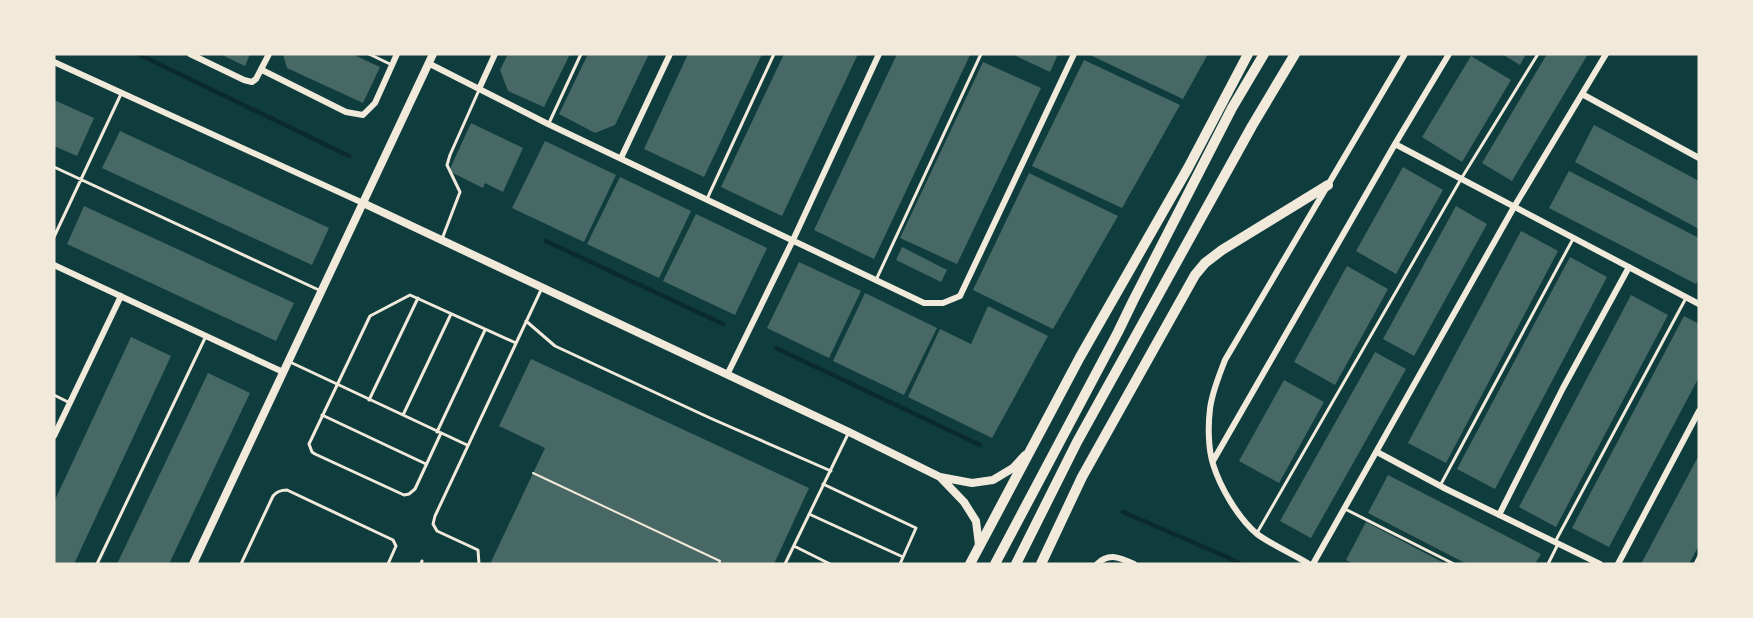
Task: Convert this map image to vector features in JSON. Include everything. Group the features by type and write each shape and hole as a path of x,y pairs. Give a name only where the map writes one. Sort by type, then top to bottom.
{"highway":[{"path":"970,564 1080,357 1188,168 1248,54"},
{"path":"995,564 1118,332 1232,108 1264,54"},
{"path":"1017,562 1082,432 1252,126 1295,54"},
{"path":"1041,564 1082,477 1195,275 1205,263 1222,250 1328,185"}],"street":[{"path":"195,55 252,82 262,70 269,54"},
{"path":"262,70 346,112 363,115 375,103 397,54"},
{"path":"193,564 433,54"},
{"path":"479,89 495,54"},
{"path":"621,158 670,54"},
{"path":"727,375 793,240 879,54"},
{"path":"428,63 924,303 943,303 960,296 1074,54"},
{"path":"1406,54 1226,360 1216,384 1210,408 1212,462 1233,504 1257,533 1311,564 1345,509 1514,207 1606,54"},
{"path":"1212,462 1449,54"},
{"path":"54,62 363,203 940,477 972,483 993,480 1013,468 1031,449"},
{"path":"1582,94 1699,158"},
{"path":"1395,144 1699,304"},
{"path":"54,265 282,372"},
{"path":"1500,515 1563,388 1629,267"},
{"path":"54,436 121,296"},
{"path":"1618,564 1699,411"},
{"path":"1377,452 1440,486 1600,564"},
{"path":"940,477 964,502 976,521 979,545"},
{"path":"1097,564 1102,559 1116,556 1134,564"}],"lane":[{"path":"369,54 392,65"},
{"path":"549,123 581,54"},
{"path":"707,199 774,54"},
{"path":"876,280 981,54"},
{"path":"1257,533 1461,179 1538,54"},
{"path":"441,240 460,192 447,165 479,89"},
{"path":"54,237 122,93"},
{"path":"54,167 321,291"},
{"path":"1440,486 1573,238"},
{"path":"479,564 478,550 437,531 433,524 467,445 542,288"},
{"path":"486,330 415,489 409,494 404,495 312,452 309,444 370,316 410,294 516,343"},
{"path":"1548,564 1556,543 1686,297"},
{"path":"369,400 418,298"},
{"path":"403,415 452,314"},
{"path":"526,321 555,346 831,471"},
{"path":"97,564 206,336"},
{"path":"288,361 467,445"},
{"path":"54,395 70,402"},
{"path":"322,415 426,464"},
{"path":"785,564 849,432"},
{"path":"823,484 916,528 900,564"},
{"path":"241,564 273,496 282,490 287,490 393,540 396,546 388,564"},
{"path":"1345,509 1454,564"},
{"path":"809,513 903,557"},
{"path":"794,546 830,564"},
{"path":"1695,564 1699,556"}],"path":[{"path":"533,473 720,561 718,564"}],"building":[{"path":"220,54 250,54 245,66"},
{"path":"283,54 352,54 380,67 363,103 287,68"},
{"path":"508,54 570,54 544,107 508,91 500,70"},
{"path":"588,54 649,54 615,125 595,133 559,114"},
{"path":"688,54 762,54 704,177 644,149"},
{"path":"784,54 858,54 782,216 721,187"},
{"path":"897,54 970,55 874,259 814,230"},
{"path":"1012,54 1058,54 1050,72"},
{"path":"1088,54 1208,54 1183,99"},
{"path":"1502,54 1526,54 1520,65"},
{"path":"1547,54 1588,54 1512,181 1482,163"},
{"path":"1471,56 1511,80 1462,162 1422,137"},
{"path":"1084,60 1180,105 1122,208 1032,166"},
{"path":"983,62 1041,88 957,264 900,238"},
{"path":"54,100 94,118 77,156 54,146"},
{"path":"471,123 523,148 503,192 485,183 483,188 449,171"},
{"path":"1594,125 1699,181 1699,229 1575,162"},
{"path":"120,131 329,228 312,265 102,168"},
{"path":"545,141 616,175 584,242 512,208"},
{"path":"1403,167 1443,190 1396,274 1356,251"},
{"path":"1569,171 1699,238 1699,279 1696,284 1549,208"},
{"path":"1029,173 1118,216 1053,329 973,290"},
{"path":"620,177 691,211 659,278 587,244"},
{"path":"84,206 294,303 276,341 67,244"},
{"path":"1456,206 1487,224 1414,356 1383,339"},
{"path":"696,214 767,248 735,315 663,281"},
{"path":"1521,231 1558,251 1446,463 1408,443"},
{"path":"902,247 947,270 941,282 896,260"},
{"path":"1570,257 1607,277 1495,489 1457,469"},
{"path":"799,262 861,291 829,358 767,328"},
{"path":"1347,266 1388,289 1335,385 1294,362"},
{"path":"865,293 937,328 904,395 833,361"},
{"path":"1631,295 1668,315 1556,527 1519,507"},
{"path":"988,306 1048,336 992,438 908,397 940,329 971,344"},
{"path":"1684,316 1699,324 1699,377 1609,547 1572,528"},
{"path":"131,337 171,356 74,564 54,564 54,502"},
{"path":"1375,352 1406,369 1311,538 1280,521"},
{"path":"531,359 809,488 774,564 490,564 545,448 499,426"},
{"path":"208,373 250,393 169,564 117,564"},
{"path":"1284,380 1324,402 1279,483 1239,461"},
{"path":"1699,455 1699,545 1689,564 1641,564"},
{"path":"1388,475 1541,554 1535,564 1467,564 1368,513"},
{"path":"1366,522 1446,564 1353,564 1346,560"}],"waterway":[{"path":"138,54 349,156"},
{"path":"546,241 723,324"},
{"path":"776,348 980,445"},
{"path":"1123,512 1240,564"}]}
